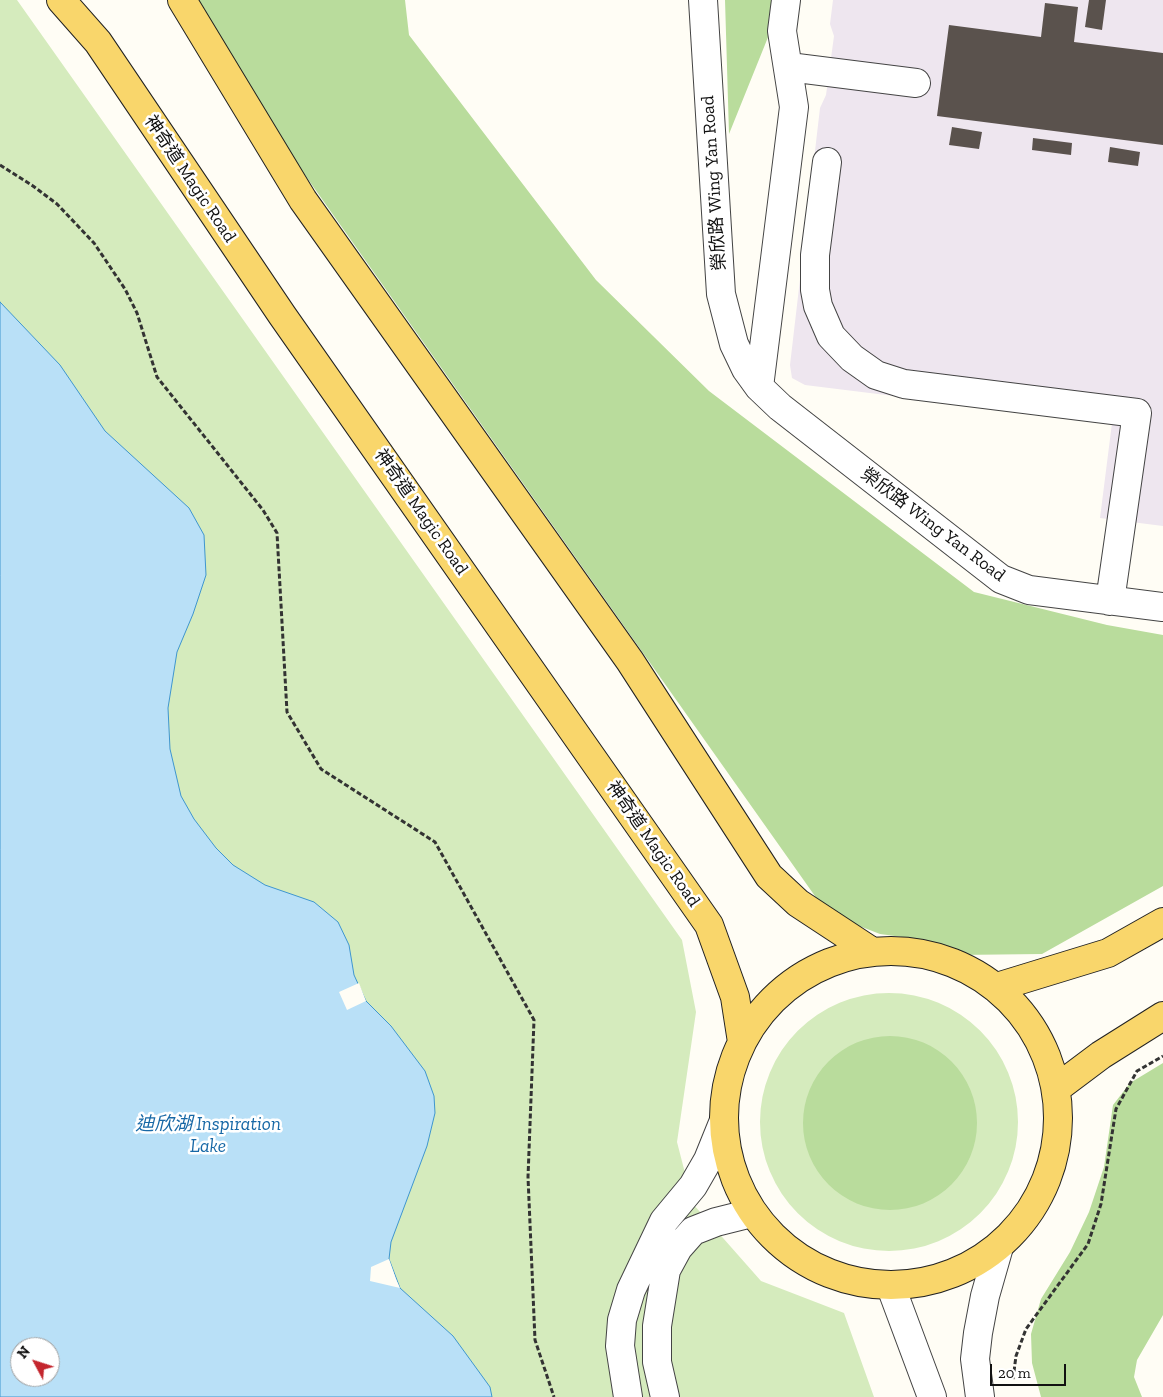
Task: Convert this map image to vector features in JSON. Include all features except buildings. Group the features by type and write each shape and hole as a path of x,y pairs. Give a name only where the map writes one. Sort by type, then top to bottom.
{"main road":[{"name":"神奇道 Magic Road","path":"62,0 98,42 282,316 709,925 735,997 742,1042"},
{"path":"182,0 302,200 630,661 769,876 798,903 871,952"},
{"path":"997,987 1108,952 1163,922"},
{"path":"898,950 941,957 971,970 997,987 1020,1009 1047,1055 1057,1088 1057,1145 1046,1184 1026,1218 999,1247 966,1268 930,1282 891,1287 844,1280 801,1261 774,1240 752,1213 739,1192 729,1162 723,1123 726,1090 742,1042 760,1014 783,990 816,968 841,958 871,952 898,950"},
{"path":"1057,1088 1101,1055 1163,1016"}],"street":[{"name":"榮欣路 Wing Yan Road","path":"703,0 721,294 734,344 746,369 759,386 780,407 1001,579 1029,590 1163,607"},
{"path":"759,386 794,108 782,31 786,0"},
{"path":"789,67 916,84"},
{"path":"827,162 815,255 815,290 818,306 831,336 852,358 876,374 904,384 1137,413 1110,601"},
{"path":"628,1397 620,1346 622,1320 631,1290 664,1221 692,1186 708,1160 723,1123"},
{"path":"665,1397 657,1362 657,1326 666,1270 678,1248 693,1231 716,1222 752,1213"},
{"path":"980,1397 976,1359 978,1333 985,1296 999,1247"},
{"path":"891,1287 932,1397"}],"path":[{"path":"0,165 34,186 57,204 100,250 126,289 137,313 156,377 263,510 277,533 287,712 321,769 435,842 534,1020 528,1177 535,1340 554,1397"},
{"path":"1013,1379 1016,1356 1026,1329 1088,1244 1102,1204 1116,1109 1137,1071 1163,1056"}],"shaded area":[{"path":"833,0 1163,0 1163,526 1100,518 1112,423 805,385 792,378 790,365 820,108 826,95 834,36 830,24"}],"green space":[{"path":"0,0 17,0 682,940 696,1012 677,1142 693,1204 761,1281 844,1313 874,1397 0,1397"},
{"path":"190,0 405,0 409,35 596,280 709,391 974,592 1107,625 1163,635 1163,886 1042,954 957,955 917,939 880,934 849,922 822,906 230,69"},
{"path":"725,0 783,0 729,134"},
{"path":"889,993 914,996 938,1003 960,1015 980,1031 996,1051 1008,1073 1015,1097 1018,1122 1015,1147 1008,1171 996,1193 980,1213 960,1229 938,1241 914,1248 889,1251 864,1248 840,1241 818,1229 798,1213 782,1193 770,1171 763,1147 760,1122 763,1097 770,1073 782,1051 798,1031 818,1015 840,1003 864,996"},
{"path":"899,1036 923,1042 938,1050 952,1061 963,1075 971,1090 976,1106 976,1140 971,1156 963,1171 952,1185 938,1196 923,1204 907,1209 881,1210 857,1204 842,1196 828,1185 817,1171 809,1156 804,1140 803,1114 809,1090 817,1075 828,1061 842,1050 857,1042 873,1037"},
{"path":"1163,1063 1163,1315 1137,1360 1134,1377 1142,1397 1041,1397 1032,1363 1031,1334 1041,1299 1070,1252 1089,1212 1104,1167 1113,1105 1130,1083"}],"water":[{"name":"迪欣湖 Inspiration Lake","path":"0,302 60,365 105,431 189,508 204,535 206,575 193,614 177,652 168,708 170,749 181,796 194,819 216,848 233,865 265,885 314,902 338,922 349,945 354,975 366,1001 391,1026 425,1071 434,1096 435,1113 427,1146 391,1242 389,1259 400,1288 453,1336 490,1387 492,1397 0,1397"}],"pier":[{"path":"359,983 366,1001 347,1010 339,992"},
{"path":"389,1259 400,1288 370,1281 371,1267"}]}
